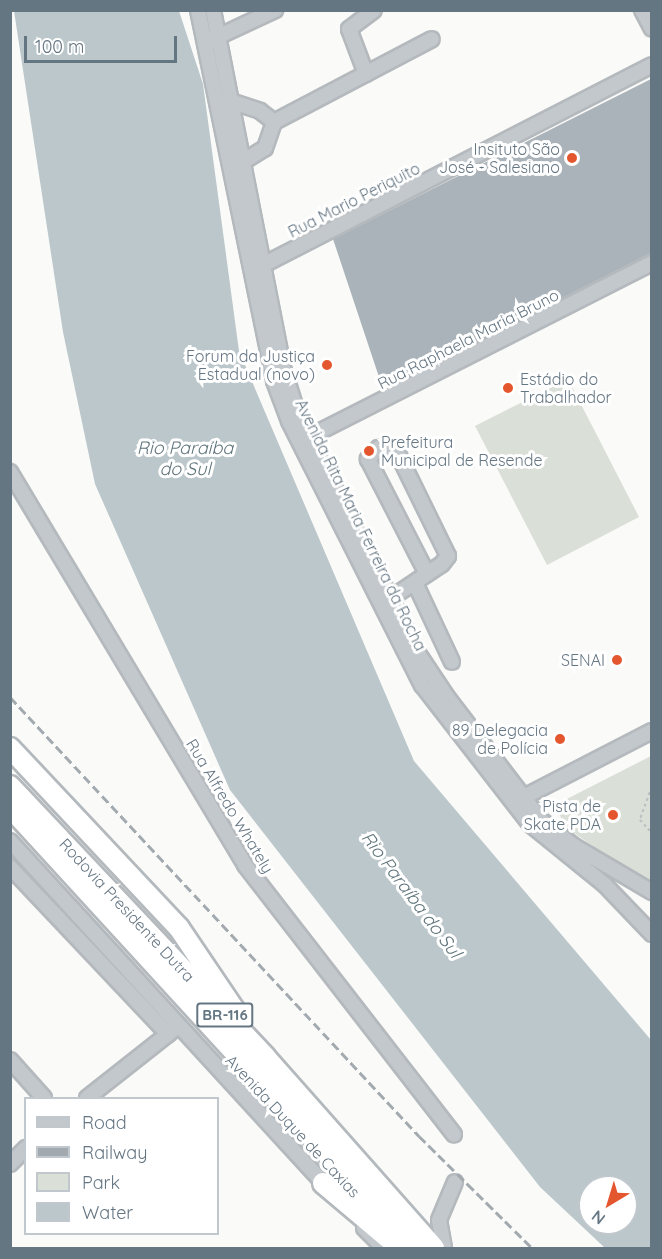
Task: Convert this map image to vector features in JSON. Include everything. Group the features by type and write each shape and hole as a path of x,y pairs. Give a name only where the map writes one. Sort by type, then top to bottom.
{"highway":[{"path":"10,748 179,928 265,1057"},
{"name":"Rodovia Presidente Dutra","path":"10,786 265,1057 434,1248"},
{"name":"Rodovia Presidente Dutra","path":"10,807 414,1248"},
{"path":"323,1183 400,1248"}],"street":[{"name":"Avenida Rita Maria Ferreira da Rocha","path":"198,10 212,39 233,102 284,371 305,440 422,685 530,824 605,885 649,927"},
{"name":"Avenida Rita Maria Ferreira da Rocha","path":"213,10 212,39 274,381 447,697 524,797 557,834 651,892"},
{"path":"366,74 349,29 375,10"},
{"path":"642,10 651,29"},
{"path":"212,39 267,12"},
{"path":"243,162 265,148 274,122 432,39"},
{"name":"Rua Mario Periquito","path":"263,265 651,65"},
{"path":"233,102 260,111 274,122"},
{"name":"Rua Raphaela Maria Bruno","path":"305,440 651,262"},
{"path":"391,598 415,583 427,574 448,556 399,456 379,448 368,459 427,574"},
{"name":"Rua Alfredo Whately","path":"10,472 245,866 454,1134"},
{"path":"415,583 452,662"},
{"path":"524,797 651,731"},
{"name":"Avenida Duque de Caxias","path":"10,841 173,1030"},
{"name":"Avenida Duque de Caxias","path":"10,867 173,1030 384,1248"},
{"path":"88,1097 173,1030"},
{"path":"10,1060 43,1097"},
{"path":"10,1164 11,1159 24,1149"},
{"path":"444,1248 439,1220 455,1182"}],"path":[{"path":"651,787 640,820 651,833"}],"green space":[{"path":"568,379 639,517 547,565 475,426"},
{"path":"651,756 651,888 570,830 553,806"}],"water":[{"name":"Rio Paraíba do Sul","path":"14,11 179,11 203,84 239,351 414,761 651,1040 651,1248 605,1248 591,1235 638,1235 638,1175 578,1175 578,1223 540,1187 230,790 95,484 63,332"}],"building":[{"name":"Insituto São José - Salesiano","path":"651,79 651,253 383,389 333,239"}],"railway":[{"path":"10,697 419,1136 532,1248"}],"place":[{"name":"Insituto São José - Salesiano","path":"572,158"},
{"name":"Forum da Justiça Estadual (novo)","path":"327,365"},
{"name":"Estádio do Trabalhador","path":"508,388"},
{"name":"Prefeitura Municipal de Resende","path":"369,451"},
{"name":"SENAI","path":"617,660"},
{"name":"89 Delegacia de Polícia","path":"560,739"},
{"name":"Pista de Skate PDA","path":"613,815"}]}
